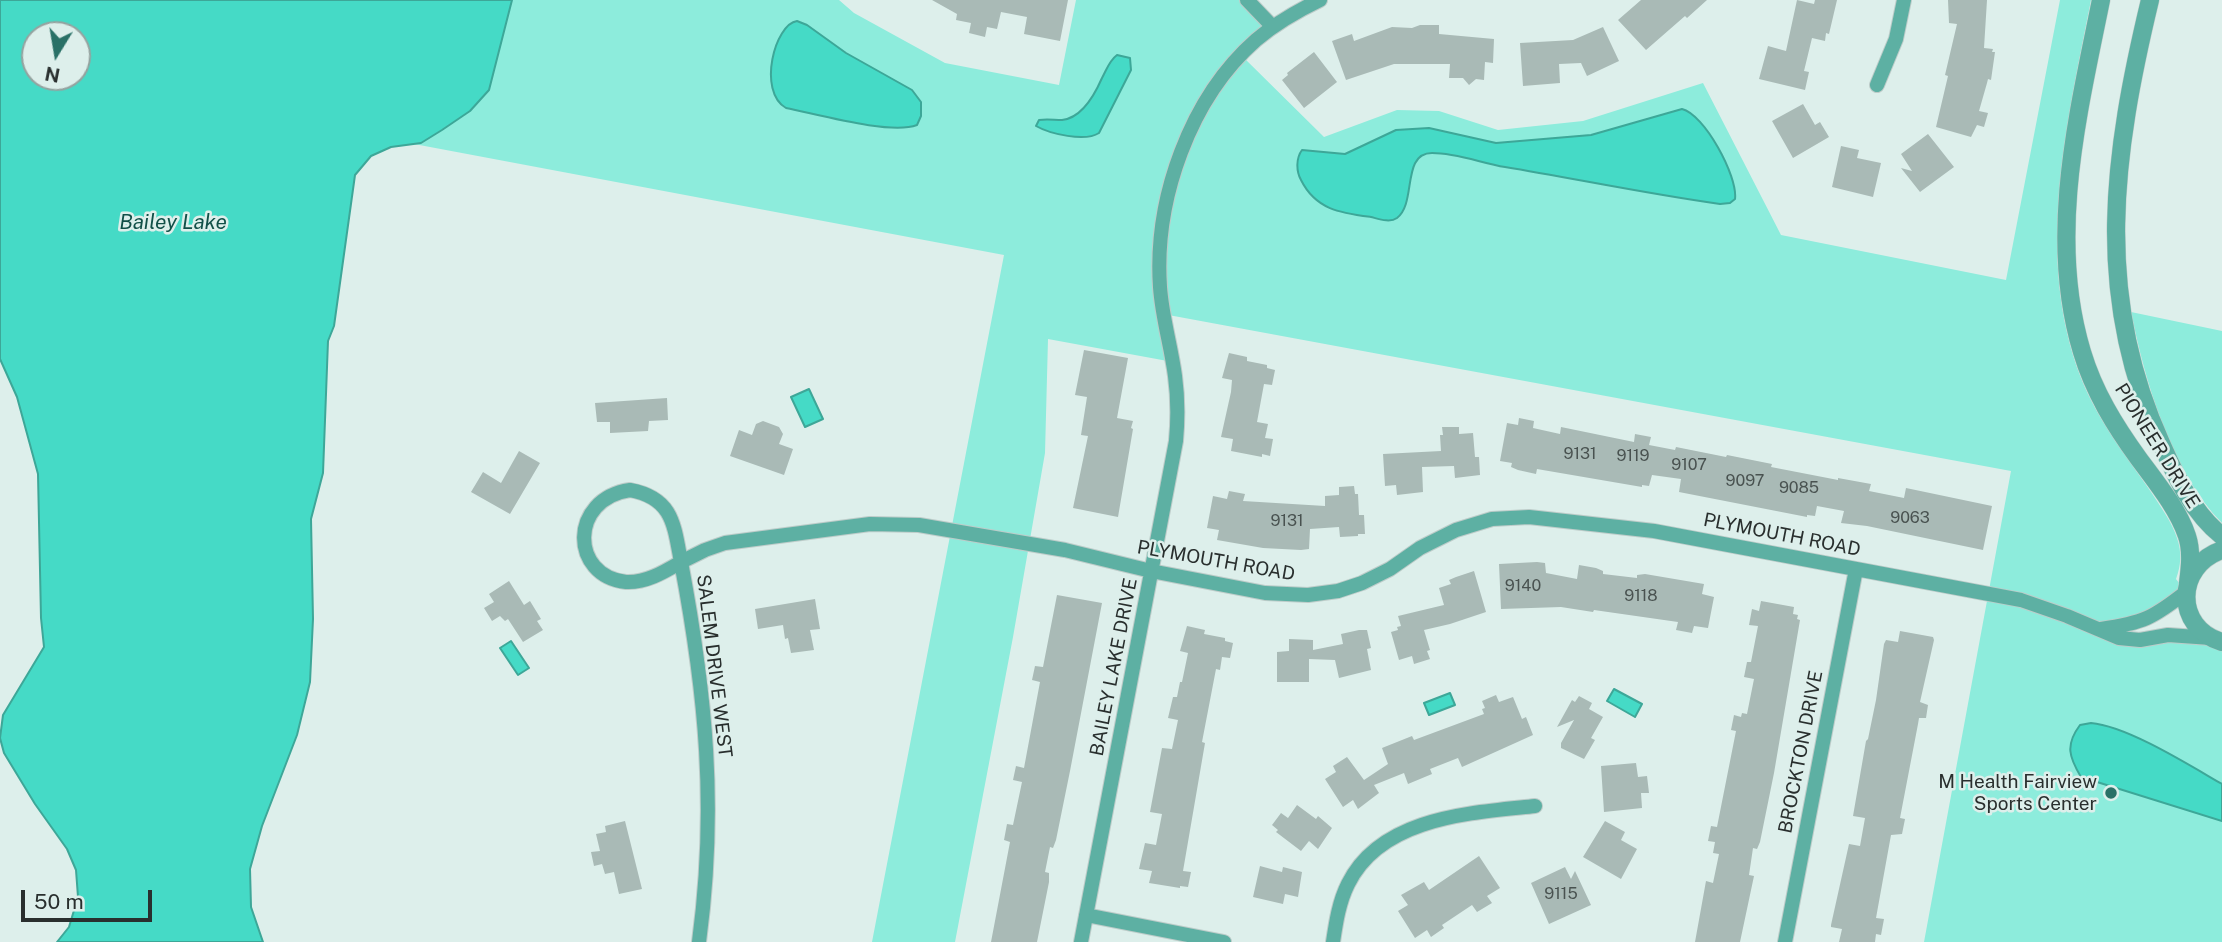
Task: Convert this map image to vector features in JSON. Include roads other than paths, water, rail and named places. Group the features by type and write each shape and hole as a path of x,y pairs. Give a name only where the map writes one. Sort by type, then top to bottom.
{"street":[{"path":"1247,0 1273,27"},
{"name":"BAILEY LAKE DRIVE","path":"1081,942 1152,571 1177,423 1176,385 1163,314 1159,271 1168,198 1187,139 1219,82 1241,55 1273,27 1320,0"},
{"path":"1877,85 1896,39 1904,0"},
{"name":"PIONEER DRIVE","path":"2101,0 2069,183 2067,243 2072,305 2083,355 2102,401 2185,531 2190,557 2187,588 2190,616 2197,626 2218,641"},
{"name":"PIONEER DRIVE","path":"2150,0 2119,168 2115,239 2119,299 2135,373 2156,433 2191,500 2222,536"},
{"name":"SALEM DRIVE WEST","path":"681,562 655,577 641,581 613,579 591,562 583,535 586,521 597,504 615,492 630,490 645,493 657,500 667,510 674,524 681,562 697,654 707,743 709,797 704,904 699,942"},
{"name":"PLYMOUTH ROAD","path":"681,562 725,543 887,523 952,529 1088,555 1152,571 1265,593 1295,596 1351,587 1374,578 1420,548 1456,530 1481,521 1515,517 1654,531 2021,600 2119,638 2140,640 2168,635 2218,641"},
{"path":"2187,588 2200,563 2222,550"},
{"name":"BROCKTON DRIVE","path":"1785,942 1856,569"},
{"name":"PLYMOUTH ROAD","path":"2101,629 2135,624 2159,614 2187,588"},
{"path":"1333,942 1338,912 1347,886 1363,861 1387,841 1444,819 1535,806"},
{"path":"1086,915 1224,942"}],"water":[{"name":"Bailey Lake","path":"0,0 512,0 489,90 470,111 442,130 421,143 391,147 371,156 355,175 334,326 328,341 323,473 311,519 313,619 310,682 297,735 262,826 250,869 251,907 263,942 57,942 69,927 78,897 76,870 67,849 4,753 0,738 3,715 44,647 38,474 17,397 0,359"},
{"path":"797,21 807,25 846,53 912,90 921,102 921,116 917,125 872,126 786,108 777,100 772,88 772,59 782,33"},
{"path":"1117,55 1130,58 1131,70 1099,133 1085,137 1068,136 1036,126 1039,120 1062,120 1082,110"},
{"path":"1682,109 1700,122 1718,147 1734,189 1735,199 1730,203 1666,196 1432,153 1422,155 1416,161 1403,211 1397,218 1388,220 1330,208 1314,198 1299,176 1298,161 1302,150 1345,154 1396,130 1429,128 1496,143 1591,135"},
{"path":"809,389 823,419 805,427 791,397"},
{"path":"511,641 529,668 518,675 500,648"},
{"path":"1614,689 1642,704 1635,717 1607,701"},
{"path":"1450,693 1455,705 1429,715 1424,703"},
{"path":"2091,723 2140,739 2222,784 2222,821 2081,777 2071,757 2072,739 2080,725"}],"place":[{"name":"M Health Fairview Sports Center","path":"2111,793"}]}
